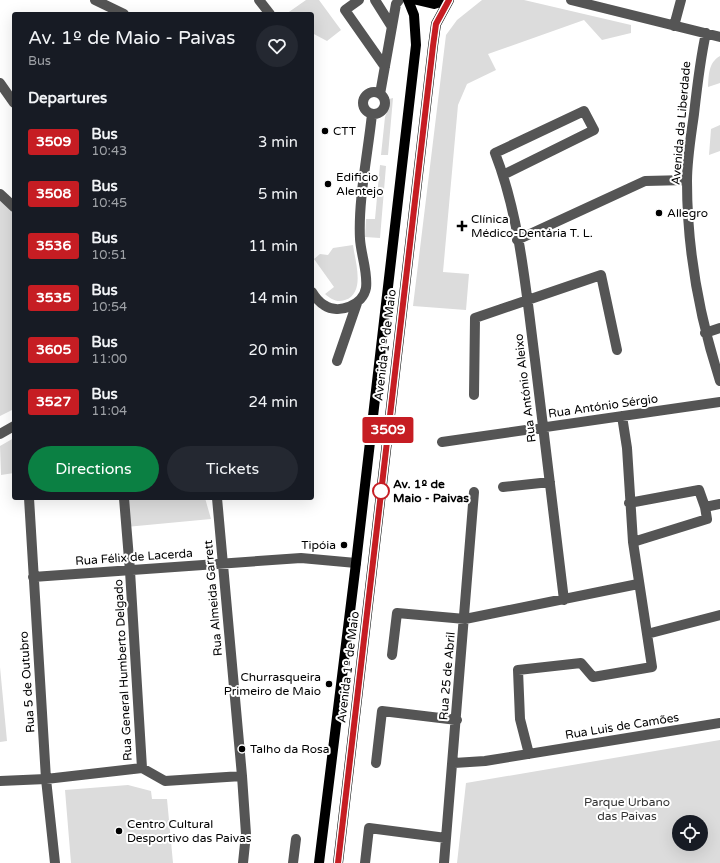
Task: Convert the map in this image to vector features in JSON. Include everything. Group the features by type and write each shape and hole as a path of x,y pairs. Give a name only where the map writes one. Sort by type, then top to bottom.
{"main road":[{"name":"Avenida 1º de Maio","path":"319,863 356,563 416,45 414,15 408,0"},
{"path":"417,0 434,4 448,0"},
{"name":"Avenida 1º de Maio","path":"338,863 433,46 436,24 448,0"}],"street":[{"path":"95,0 120,12"},
{"path":"259,0 268,12"},
{"path":"359,0 345,10 385,67"},
{"path":"375,0 392,27"},
{"path":"380,94 370,92 364,97 364,108 372,114 379,113 384,107 384,100 380,94 396,4 399,0"},
{"path":"571,0 720,37"},
{"path":"674,26 681,0"},
{"name":"Avenida da Liberdade","path":"706,33 699,61 687,180 690,238 696,286 705,333 720,380"},
{"path":"0,83 12,100"},
{"name":"Rua António Aleixo","path":"503,175 594,130 584,111 494,153 503,175 528,301 564,600"},
{"path":"337,361 357,303 362,297 366,288 360,239 361,211 372,114"},
{"path":"517,240 645,181 687,180"},
{"path":"0,194 12,205"},
{"path":"474,395 476,318 601,275 617,350"},
{"path":"314,294 324,305 330,308 345,308 357,303"},
{"path":"705,333 720,328"},
{"name":"Rua António Sérgio","path":"442,442 720,402"},
{"path":"529,754 520,719 518,670 581,664 593,677 652,667 648,634 638,584 629,503 627,448 622,416"},
{"path":"0,434 12,427"},
{"path":"503,487 550,482"},
{"path":"629,503 699,490 705,507 707,519 633,542"},
{"name":"Rua 25 de Abril","path":"444,863 454,763 474,492"},
{"name":"Rua 5 de Outubro","path":"29,500 46,779 55,863"},
{"name":"Rua General Humberto Delgado","path":"124,500 142,768"},
{"name":"Rua Almeida Garrett","path":"217,500 242,776 246,834 243,863"},
{"path":"705,507 720,504"},
{"name":"Rua Félix de Lacerda","path":"33,577 301,558 356,563"},
{"path":"392,655 397,613 465,620 638,584"},
{"path":"648,634 720,615"},
{"path":"376,763 382,711 457,720"},
{"name":"Rua Luis de Camões","path":"454,763 485,761 720,723"},
{"path":"0,781 46,779 142,768 165,781 242,776"},
{"path":"365,863 369,828 446,838"},
{"path":"293,863 296,839"}],"green space":[{"path":"306,0 319,0 341,30 327,41 314,34 314,12 289,12"},
{"path":"482,0 524,0 631,25 631,33 602,40 584,20 488,54 496,70 467,84 458,105 443,272 469,274 466,310 413,306 446,35 457,20"},
{"path":"720,56 720,83 708,87 711,66"},
{"path":"393,98 388,155 381,155 385,117 389,107 389,99"},
{"path":"720,125 720,151 709,155 711,129"},
{"path":"380,165 386,166 380,238 365,237 366,219 375,219"},
{"path":"0,194 12,205 12,410 0,416"},
{"path":"353,245 358,276 355,291 345,300 334,300 325,294 334,287 314,259 320,254 328,255 333,248"},
{"path":"12,439 12,473 1,475 0,446"},
{"path":"124,500 206,500 211,519 126,527"},
{"path":"0,667 7,741 0,742"},
{"name":"Parque Urbano das Paivas","path":"720,740 720,863 457,863 466,783"},
{"name":"Centro Cultural Desportivo das Paivas","path":"128,785 151,791 152,799 167,799 173,863 71,863 65,790"}],"bus line":[{"name":"3509","path":"338,863 433,46 436,24 449,0"}],"place":[{"name":"CTT","path":"325,131"},
{"name":"Edificio Alentejo","path":"328,184"},
{"name":"Allegro","path":"659,213"},
{"name":"Clínica Médico-Dentária T. L.","path":"462,226"},
{"name":"Av. 1º de Maio - Paivas","path":"381,491"},
{"name":"Tipóia","path":"344,545"},
{"name":"Churrasqueira Primeiro de Maio","path":"329,684"},
{"name":"Talho da Rosa","path":"242,749"},
{"name":"Centro Cultural Desportivo das Paivas","path":"119,831"}]}
